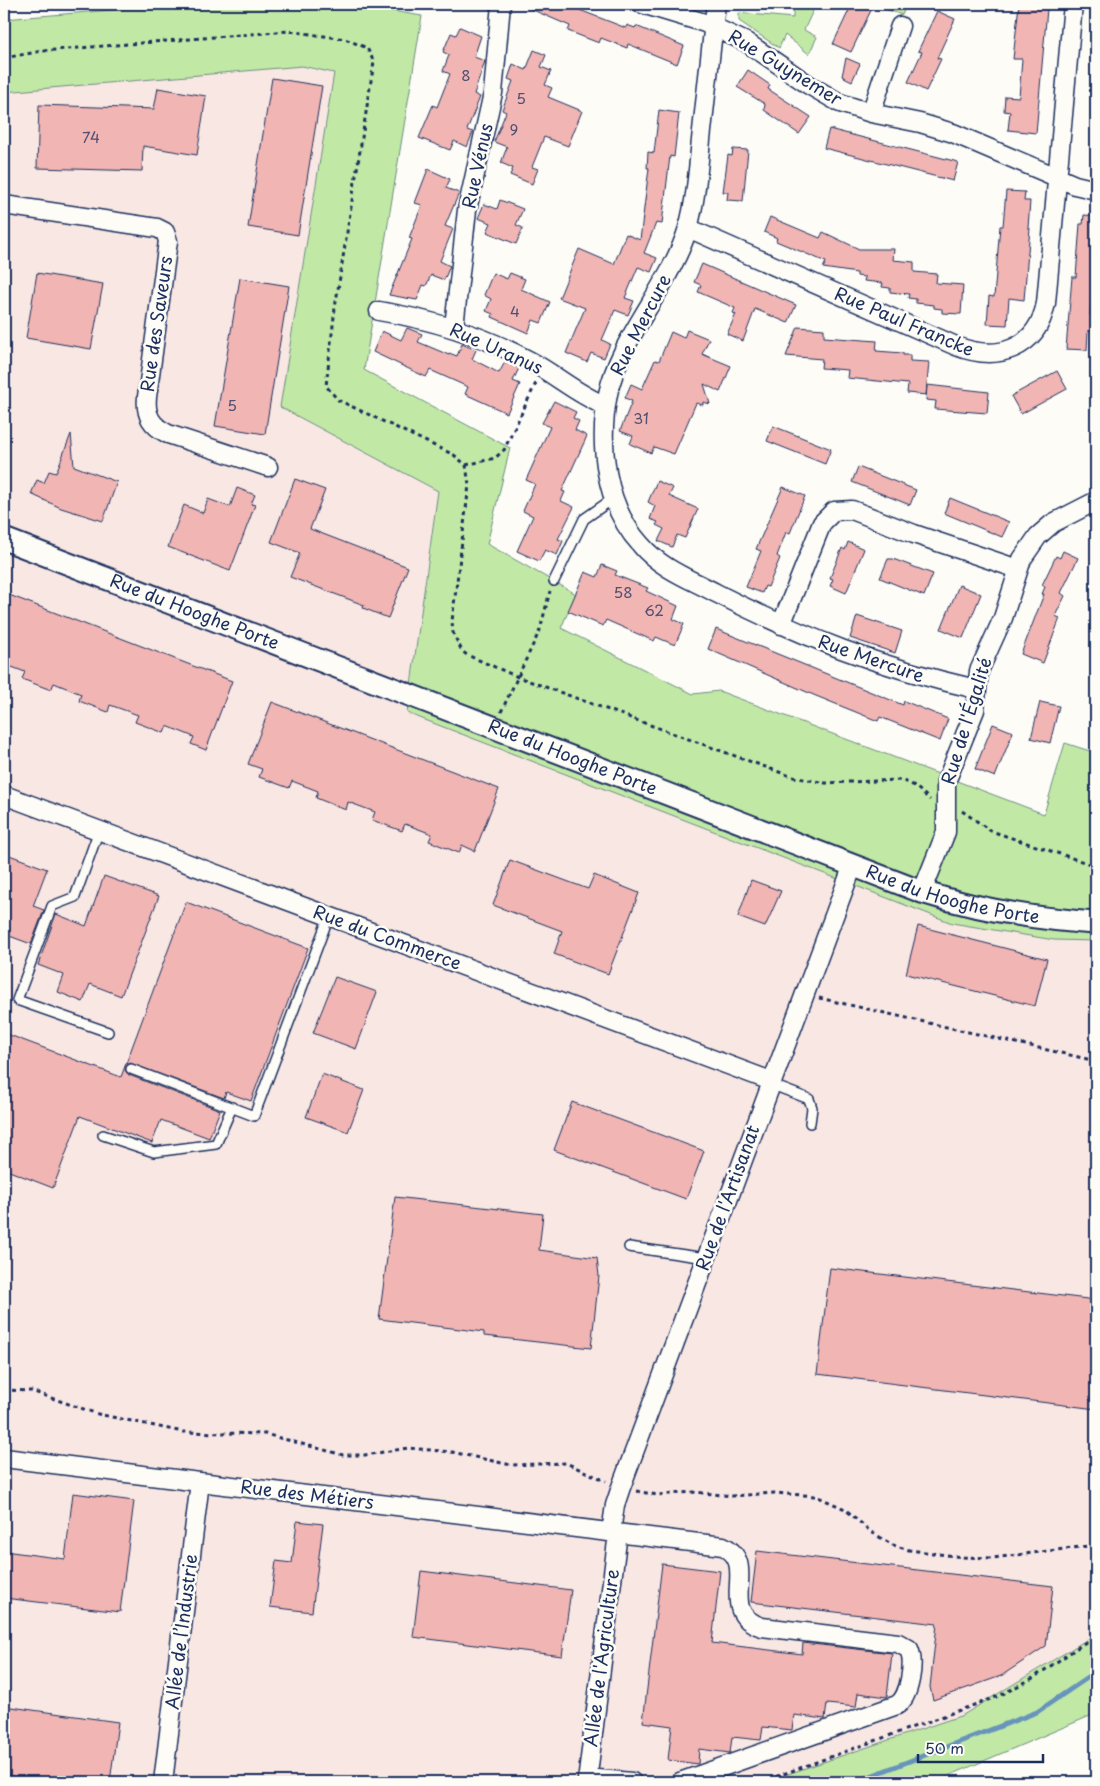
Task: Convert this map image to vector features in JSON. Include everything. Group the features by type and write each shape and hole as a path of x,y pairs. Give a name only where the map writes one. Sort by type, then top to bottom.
{"street":[{"name":"Rue Vénus","path":"454,327 467,210 493,92 501,4"},
{"name":"Rue Guynemer","path":"642,4 714,26 756,47 829,97 871,113 937,128 1058,178 1096,190"},
{"name":"Rue Mercure","path":"716,4 696,184 688,228 669,271 616,368 606,406 605,458 614,498 628,529 647,552 676,572 780,625 833,648 892,668 976,689"},
{"name":"Rue Paul Francke","path":"688,228 956,346 983,354 1002,353 1018,346 1032,334 1045,310 1073,4"},
{"path":"871,113 900,26"},
{"name":"Rue des Saveurs","path":"4,204 157,228 165,232 168,241 147,397 146,410 148,417 156,427 168,434 268,467"},
{"name":"Rue Uranus","path":"379,311 454,327 493,343 543,368 586,397 606,406"},
{"name":"Rue de l'Égalité","path":"922,892 946,832 946,782 974,710 979,671 1003,618 1018,569 1026,551 1045,529 1062,517 1096,501"},
{"path":"780,625 822,523 828,514 839,509 852,510 914,534 1018,569"},
{"name":"Rue du Hooghe Porte","path":"4,539 922,892 992,910 1096,923"},
{"name":"Rue du Hooghe Porte","path":"4,549 56,560"},
{"name":"Rue du Commerce","path":"4,794 771,1082"},
{"name":"Rue de l'Artisanat","path":"614,1533 615,1505 621,1487 853,865"},
{"name":"Rue des Métiers","path":"4,1458 717,1545 728,1549 737,1560 740,1612 747,1620 756,1625 898,1642 907,1646 911,1652 908,1688 905,1697 897,1704 680,1782"},
{"name":"Allée de l’Industrie","path":"163,1782 200,1482"},
{"name":"Allée de l'Agriculture","path":"587,1780 614,1533"},
{"path":"587,1780 632,1782"}],"lane":[{"path":"554,581 584,519 614,498"},
{"path":"99,830 75,897 52,906 17,1000 108,1032"},
{"path":"131,1069 254,1116 329,916"},
{"path":"771,1082 808,1099 812,1108 810,1123"},
{"path":"103,1135 154,1152 216,1144 232,1107"},
{"path":"629,1248 706,1258"}],"path":[{"path":"4,58 42,51 288,31 345,39 368,48 374,62 335,308 326,386 338,400 446,450 466,465 469,485 452,621 453,633 462,651 467,655 518,676 793,777 825,783 901,780 915,786 932,801 946,808 963,811 992,831 1096,866"},
{"path":"466,465 495,458 504,450 543,368"},
{"path":"495,727 540,630 554,581"},
{"path":"804,994 1096,1061"},
{"path":"4,1390 30,1391 98,1414 159,1428 188,1432 265,1434 337,1454 364,1455 408,1448 452,1452 511,1465 566,1463 621,1487 651,1495 694,1492 732,1496 774,1493 816,1496 839,1505 878,1537 893,1546 909,1550 963,1557 992,1558 1096,1545"},
{"path":"761,1782 999,1696 1033,1678 1096,1635"}],"shaded area":[{"path":"302,66 334,73 280,407 438,491 407,713 952,923 1054,940 1096,941 1096,1634 963,1715 764,1782 4,1782 4,92"}],"green space":[{"path":"184,4 350,4 422,16 364,370 510,448 487,544 576,594 561,628 693,694 719,691 1044,814 1065,743 1096,753 1096,941 1054,940 952,923 407,713 438,491 280,407 334,73 302,66 4,92 4,19"},
{"path":"793,4 816,4 804,30 817,37 809,54 785,35 779,48 739,21 739,13 793,18"},
{"path":"871,4 907,4 902,15"},
{"path":"1096,1634 1096,1712 1090,1716 934,1782 764,1782 963,1715"}],"building":[{"path":"519,4 579,4 577,9 626,28 627,25 635,28 636,26 684,46 677,64 628,44 627,48 601,38 599,43 568,31 570,26"},
{"path":"852,4 874,4 851,52 833,44"},
{"path":"1019,4 1043,4 1042,8 1047,9 1036,133 1008,130 1010,112 1004,111 1005,96 1019,97 1022,59 1013,59"},
{"path":"937,11 955,19 937,58 941,59 926,91 908,82 922,52 918,51"},
{"path":"460,27 481,36 474,57 485,61 474,94 480,97 467,130 473,132 467,147 454,141 450,150 419,138 433,105 437,107 450,74 443,71 449,55 443,52 451,33 456,35"},
{"path":"534,50 546,55 541,67 551,71 545,85 552,88 548,97 582,111 568,146 544,137 532,167 538,169 532,184 510,175 513,168 501,163 507,147 494,142 506,112 502,110 513,81 508,79 513,64 526,70"},
{"path":"846,58 860,64 852,81 842,76"},
{"path":"748,70 770,85 768,89 811,117 799,134 764,110 765,104 737,87"},
{"path":"272,78 322,86 298,235 248,227"},
{"path":"158,88 206,96 197,155 143,146 142,171 37,168 39,105 154,109"},
{"path":"659,110 679,113 674,157 670,156 662,224 656,223 644,253 657,258 651,272 638,267 625,298 634,301 628,315 615,310 602,340 610,344 604,358 591,353 587,362 566,353 585,308 559,298 579,249 614,264 626,234 640,240 649,168 647,168 648,152 654,153"},
{"path":"829,129 958,162 953,181 824,148"},
{"path":"733,149 748,150 743,201 727,200 728,192 723,192 728,155 732,156"},
{"path":"428,169 450,179 446,188 459,193 445,226 453,229 440,261 450,266 444,280 431,275 426,286 423,285 417,300 389,295 412,239 409,238 422,205 415,203"},
{"path":"1006,191 1025,192 1024,201 1030,201 1028,228 1030,228 1024,300 1009,298 1007,325 987,324 989,296 994,297 1000,226 1003,226"},
{"path":"500,200 523,209 516,225 523,228 516,244 487,232 491,223 478,218 484,204 497,209"},
{"path":"1084,215 1096,216 1096,278 1093,278 1090,315 1094,315 1092,331 1088,331 1087,350 1066,349 1072,277 1076,277 1080,224 1083,224"},
{"path":"770,217 820,238 823,232 859,249 894,249 893,260 914,262 914,272 937,274 936,283 963,285 961,314 942,313 942,309 934,308 934,305 916,303 916,299 908,298 909,294 890,292 890,288 882,287 883,283 864,281 865,277 857,276 857,273 823,268 826,262 776,241 777,238 764,232"},
{"path":"702,264 796,305 788,323 755,309 743,341 727,334 736,314 733,313 735,308 698,292 701,285 694,282"},
{"path":"37,273 103,284 91,349 26,338"},
{"path":"493,273 507,279 510,273 525,279 521,289 550,302 541,323 533,320 528,333 492,317 493,314 486,311 491,299 484,295"},
{"path":"240,278 289,286 265,434 215,426"},
{"path":"798,327 824,329 824,337 877,341 876,351 903,353 903,355 910,355 910,361 929,362 926,395 907,393 908,384 847,378 848,370 821,368 822,359 786,356"},
{"path":"407,328 422,334 418,342 449,355 449,353 457,356 462,344 476,350 472,359 499,373 505,362 519,368 513,381 520,384 507,413 465,394 468,387 430,370 426,377 373,352 382,331 401,340"},
{"path":"687,330 709,339 702,354 731,366 720,392 704,384 710,404 696,403 674,454 654,447 651,453 630,444 633,436 620,431 632,401 625,398 631,384 642,389 655,360 659,361 671,332 684,338"},
{"path":"1057,371 1067,389 1021,414 1011,396"},
{"path":"927,385 989,392 987,413 935,409 936,401 926,400"},
{"path":"554,401 576,412 573,418 579,421 575,430 587,436 562,491 565,492 561,501 574,507 558,539 563,541 557,555 545,550 539,561 517,551 533,516 523,511 535,484 526,480 550,427 542,423"},
{"path":"773,426 831,449 825,464 767,441"},
{"path":"71,434 74,466 117,482 103,521 61,508 31,494 37,480 44,483 49,471 56,473"},
{"path":"858,467 916,490 910,505 852,482"},
{"path":"295,479 325,490 310,529 408,567 388,618 363,608 364,605 290,577 300,553 271,542"},
{"path":"657,481 673,488 669,496 698,509 685,538 677,535 672,547 658,541 664,529 656,525 658,522 650,519 655,506 648,502"},
{"path":"783,487 805,496 790,533 786,532 777,556 780,558 768,587 765,586 762,593 746,587 761,551 756,549"},
{"path":"237,488 255,495 251,504 255,505 230,571 168,547 184,505 203,513 208,499 230,507"},
{"path":"950,498 1009,522 1002,537 944,513"},
{"path":"848,542 864,549 846,593 830,586 833,579 830,578 842,548 845,550"},
{"path":"1063,551 1078,558 1061,593 1065,596 1055,616 1060,618 1043,663 1021,654 1044,594 1042,594 1045,587 1042,585 1056,556 1060,558"},
{"path":"888,559 893,559 933,574 924,596 880,578"},
{"path":"602,565 617,571 615,575 648,588 646,591 678,606 673,619 684,624 675,645 656,637 654,641 606,620 603,626 568,611 585,572 597,577"},
{"path":"959,585 981,594 963,638 941,629"},
{"path":"4,593 232,681 206,750 191,744 194,737 167,726 164,733 135,722 138,715 110,705 108,712 79,701 81,694 54,683 51,690 22,679 25,672 4,664"},
{"path":"857,616 902,631 895,653 850,638"},
{"path":"716,629 903,705 904,701 948,719 940,741 880,717 878,721 708,649"},
{"path":"272,702 499,789 475,851 462,845 459,853 429,841 432,834 405,824 402,831 372,820 375,812 348,802 346,810 316,798 318,791 292,781 289,788 259,777 262,769 248,764"},
{"path":"1040,702 1059,706 1050,743 1031,738"},
{"path":"993,724 1013,732 995,777 975,769"},
{"path":"4,853 47,869 33,906 44,910 31,944 4,934"},
{"path":"510,860 588,889 594,875 639,893 608,974 554,954 562,931 493,905"},
{"path":"104,876 159,896 121,996 90,984 83,1002 58,992 64,975 38,965 56,914 86,926"},
{"path":"751,880 781,891 765,927 738,917"},
{"path":"186,902 308,948 251,1101 226,1092 224,1098 130,1063 125,1070 129,1075 220,1110 209,1138 161,1120 152,1143 80,1116 53,1188 4,1169 4,1033 121,1077"},
{"path":"918,926 1047,959 1035,1006 906,974"},
{"path":"335,977 377,992 356,1049 313,1033"},
{"path":"322,1074 364,1090 348,1132 306,1117"},
{"path":"572,1102 704,1151 686,1199 554,1150"},
{"path":"395,1197 543,1214 539,1250 597,1258 599,1276 591,1348 484,1336 484,1332 379,1319"},
{"path":"830,1268 1096,1300 1096,1409 817,1374"},
{"path":"73,1493 134,1501 120,1612 4,1598 4,1551 65,1559"},
{"path":"297,1521 323,1524 312,1612 270,1607 276,1561 292,1563"},
{"path":"757,1551 1053,1586 1046,1646 1001,1676 933,1700 930,1687 937,1624 751,1602"},
{"path":"662,1564 720,1571 712,1643 802,1654 803,1643 892,1653 887,1697 858,1693 856,1707 827,1704 825,1719 794,1715 792,1730 763,1727 761,1740 732,1737 730,1753 699,1749 698,1764 668,1760 672,1726 643,1722"},
{"path":"421,1571 571,1590 562,1656 413,1637"},
{"path":"4,1706 118,1722 110,1782 62,1782 4,1775"}],"waterway":[{"path":"855,1782 1037,1712 1096,1672"}]}
